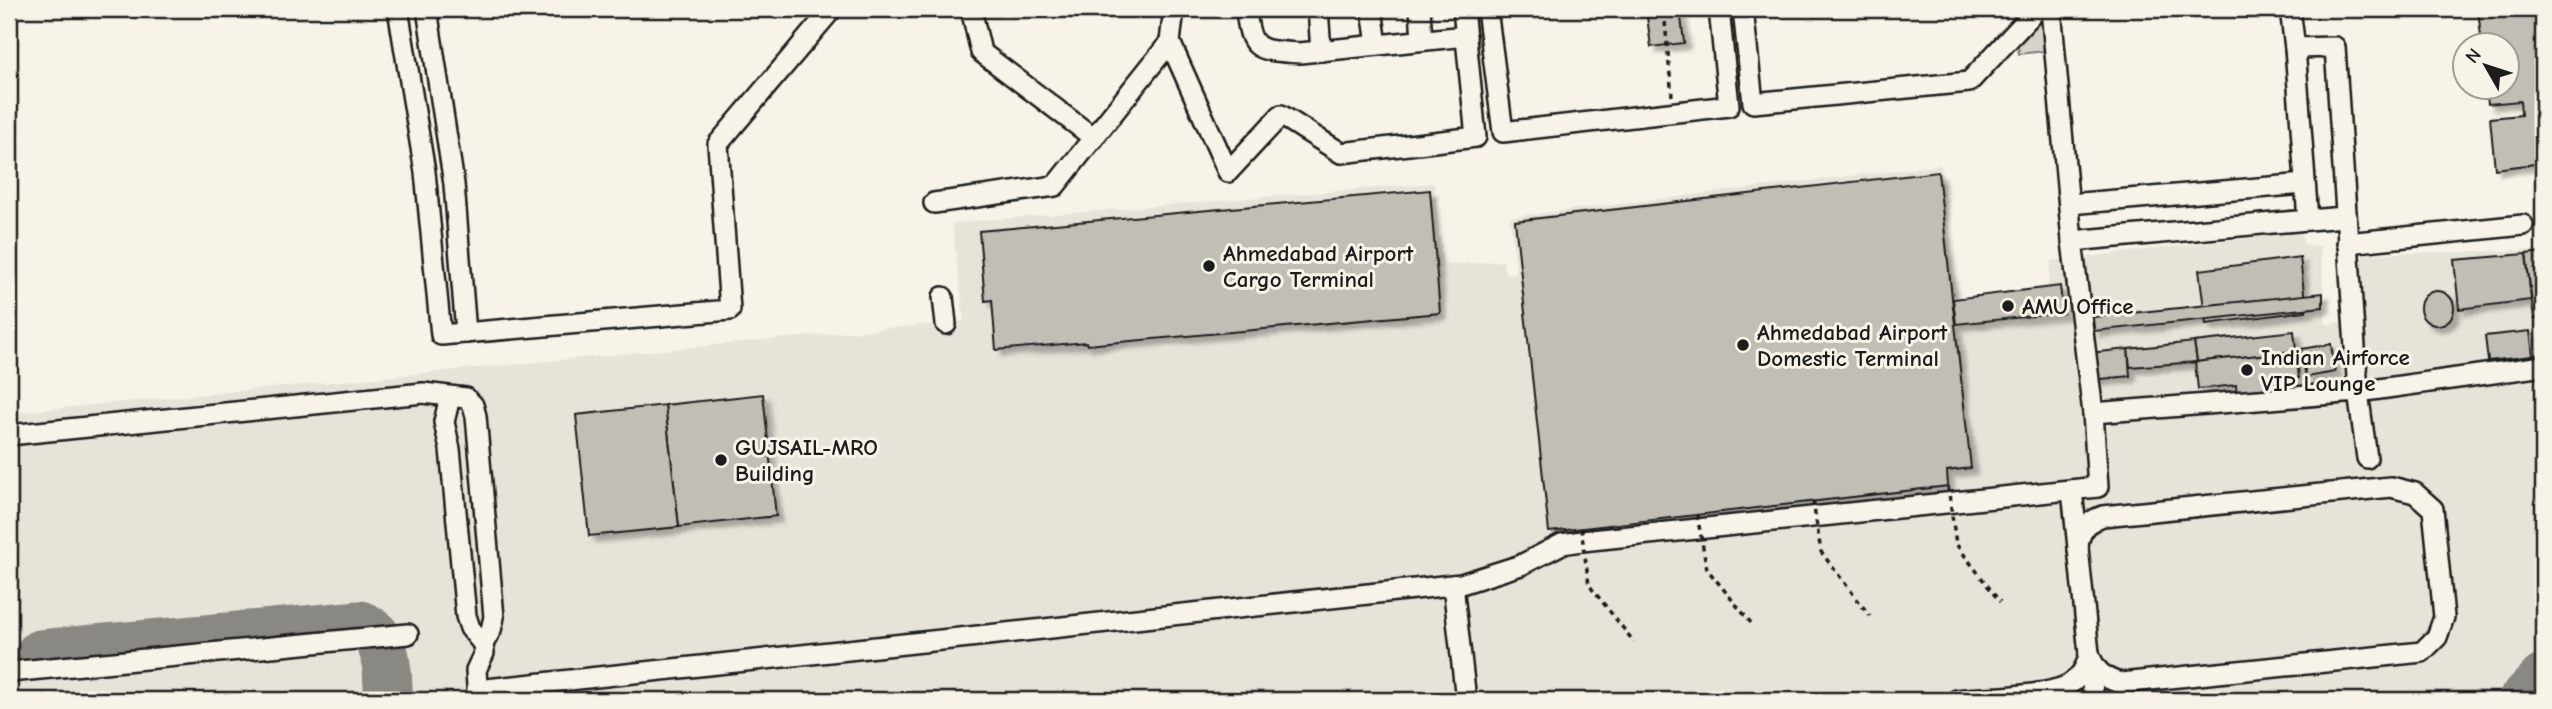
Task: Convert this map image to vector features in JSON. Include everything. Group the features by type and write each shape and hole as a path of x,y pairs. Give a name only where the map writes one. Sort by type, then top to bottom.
{"street":[{"path":"398,9 425,172 440,335 730,310 718,144 832,9"},
{"path":"427,9 454,184 467,333"},
{"path":"971,9 981,52 1094,138"},
{"path":"1174,9 1170,42 1228,172 1281,116 1341,153 1476,137 1463,9"},
{"path":"1245,9 1248,33 1258,46 1272,51 1321,51 1466,36"},
{"path":"1318,9 1321,51"},
{"path":"1372,9 1377,45"},
{"path":"1420,9 1422,40"},
{"path":"1487,9 1503,132 1730,106 1719,9"},
{"path":"1743,9 1753,103 1969,82 2037,9"},
{"path":"450,397 444,422 450,449 466,616 470,628 483,644 484,653 476,670 477,695 1453,585 1521,565 1562,544 2098,487 2093,413 2072,241 2051,9"},
{"path":"2290,9 2308,220"},
{"path":"933,203 1055,186 1170,42"},
{"path":"2295,48 2334,47 2358,392 2367,458"},
{"path":"2069,204 2305,184"},
{"path":"2072,241 2345,217"},
{"path":"2347,243 2523,225"},
{"path":"943,298 946,324"},
{"path":"2093,413 2358,392 2543,366"},
{"path":"9,435 423,393 462,397 470,401 476,416 494,617 491,630 483,644"},
{"path":"2078,549 2079,539 2086,526 2103,516 2383,487 2415,493 2432,509 2434,519 2444,617 2437,637 2422,652 2121,683 2108,679 2098,671 2089,655"},
{"path":"2071,490 2093,692"},
{"path":"1453,585 1466,700"},
{"path":"9,673 408,634"},
{"path":"1957,700 2056,690 2070,685 2080,675 2089,655"}],"path":[{"path":"1665,22 1674,112"},
{"path":"1948,485 1956,544 2000,602"},
{"path":"1813,501 1821,552 1870,616"},
{"path":"1697,515 1707,569 1751,623"},
{"path":"1581,528 1589,585 1634,642"}],"shaded area":[{"path":"2013,9 2047,9 2052,50 2019,54"},
{"path":"1941,165 1958,306 2047,296 2051,261 2301,232 2304,244 2320,246 2326,324 2356,320 2351,254 2543,250 2543,700 9,700 9,413 964,321 952,223 1434,183 1443,265 1503,261 1505,274 1516,272 1510,217"}],"building":[{"path":"1646,9 1680,9 1684,43 1651,47"},
{"path":"2478,9 2543,9 2543,163 2495,169 2490,118 2521,115 2520,32 2480,32"},
{"name":"Ahmedabad Airport Domestic Terminal","path":"1938,172 1971,468 1947,471 1948,486 1549,532 1515,221"},
{"name":"Ahmedabad Airport Cargo Terminal","path":"1430,190 1440,313 1087,345 1086,342 996,350 992,300 985,301 979,231"},
{"path":"2543,252 2543,318 2534,319 2526,254"},
{"path":"2526,254 2531,300 2459,309 2454,260"},
{"path":"2300,257 2306,311 2206,324 2199,270"},
{"name":"AMU Office","path":"2060,286 2063,313 1956,324 1953,299"},
{"path":"2437,291 2449,296 2454,308 2449,320 2437,325 2425,320 2420,308 2425,296"},
{"path":"2323,293 2323,307 2094,331 2093,317"},
{"path":"2294,331 2296,351 2197,362 2194,342"},
{"path":"2530,331 2533,356 2488,361 2485,336"},
{"path":"2194,342 2197,362 2130,367 2128,349"},
{"name":"Indian Airforce VIP Lounge","path":"2331,344 2335,372 2306,377 2301,349"},
{"path":"2128,349 2130,376 2092,380 2089,353"},
{"name":"Indian Airforce VIP Lounge","path":"2296,351 2299,378 2269,381 2270,392 2237,395 2236,385 2198,389 2195,362"},
{"name":"GUJSAIL-MRO Building","path":"763,394 776,516 679,527 665,405"},
{"name":"GUJSAIL-MRO Building","path":"665,405 679,527 589,536 576,415"}],"taxiway":[{"path":"40,654 360,625 370,630 382,646 387,667 389,700"},
{"path":"2523,700 2543,679"}],"place":[{"name":"Ahmedabad Airport Cargo Terminal","path":"1209,266"},
{"name":"AMU Office","path":"2008,306"},
{"name":"Ahmedabad Airport Domestic Terminal","path":"1743,345"},
{"name":"Indian Airforce VIP Lounge","path":"2247,370"},
{"name":"GUJSAIL-MRO Building","path":"721,460"}]}
